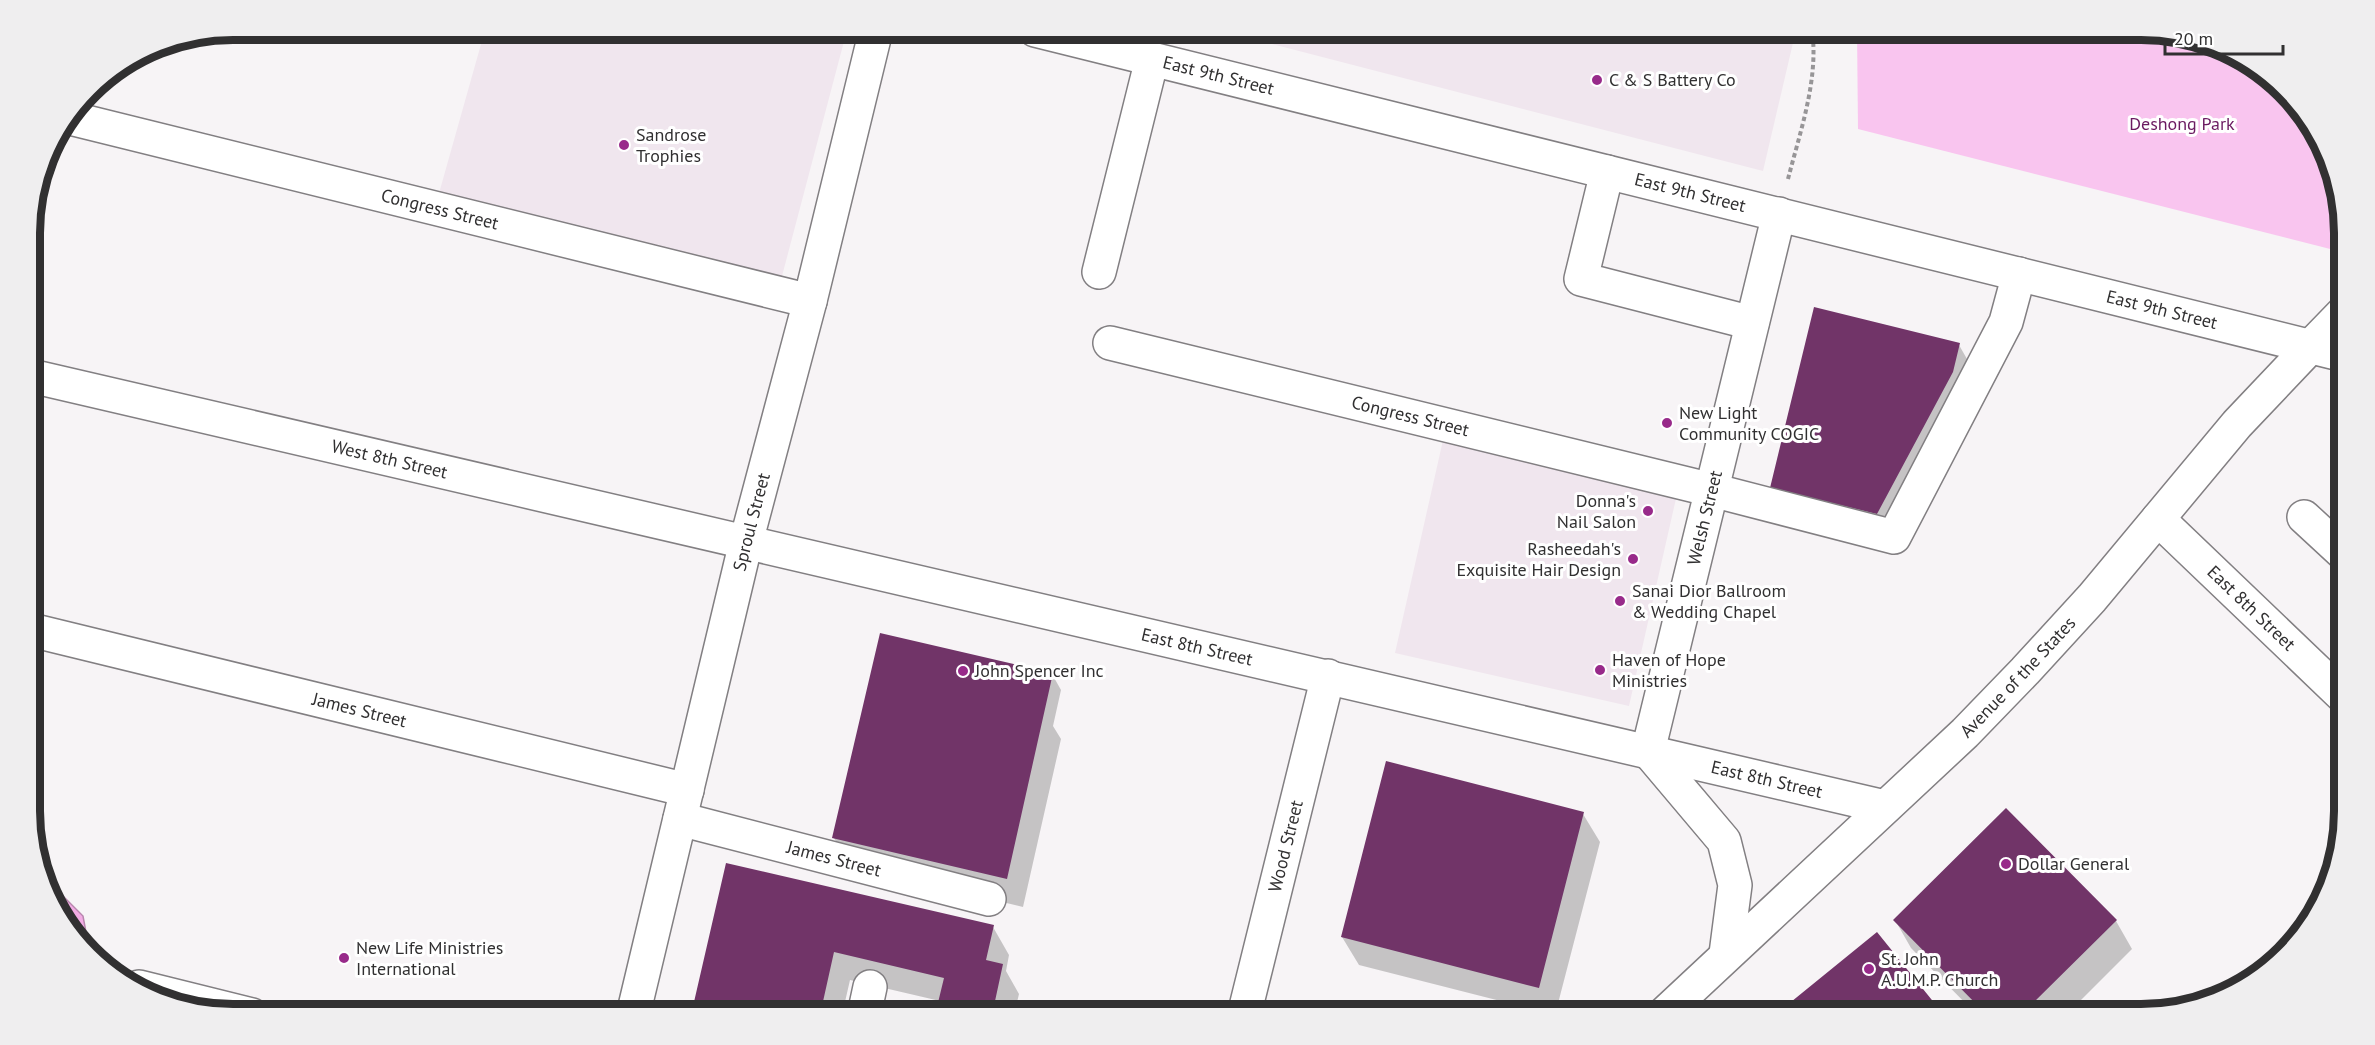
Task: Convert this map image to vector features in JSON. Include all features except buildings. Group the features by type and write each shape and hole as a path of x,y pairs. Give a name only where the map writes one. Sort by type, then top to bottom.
{"street":[{"name":"Sproul Street","path":"636,1004 746,542 810,301 873,41"},
{"name":"East 9th Street","path":"1078,41 2334,353"},
{"path":"1099,272 1152,59"},
{"name":"Congress Street","path":"78,120 810,301"},
{"path":"1607,172 1581,279 1752,323"},
{"name":"Welsh Street","path":"1648,751 1779,214"},
{"name":"Congress Street","path":"1110,343 1712,490 1894,537 2006,322 2019,274"},
{"name":"Avenue of the States","path":"1674,1004 1965,733 2025,671 2092,598 2237,424 2334,322"},
{"name":"West 8th Street","path":"41,378 746,542"},
{"path":"2304,517 2334,545"},
{"name":"East 8th Street","path":"2158,519 2334,686"},
{"name":"East 8th Street","path":"746,542 1886,807"},
{"name":"James Street","path":"40,632 684,804 989,899"},
{"name":"Wood Street","path":"1247,1004 1328,676"},
{"path":"1648,751 1724,841 1736,885 1726,954"}],"path":[{"path":"1779,214 1808,99 1812,70 1812,40"}],"shaded area":[{"path":"1258,40 1794,40 1763,171"},
{"path":"482,41 844,41 777,295 434,211"},
{"path":"1448,418 1682,472 1629,706 1395,653"},
{"path":"58,891 83,916 87,937 66,908"}],"green space":[{"name":"Deshong Park","path":"1857,40 2142,40 2179,44 2215,55 2238,66 2259,80 2295,116 2309,137 2328,183 2333,208 2334,250 1858,129"}],"place":[{"name":"C & S Battery Co","path":"1597,80"},
{"name":"Sandrose Trophies","path":"624,145"},
{"name":"New Light Community COGIC","path":"1667,423"},
{"name":"Donna's Nail Salon","path":"1648,511"},
{"name":"Rasheedah's Exquisite Hair Design","path":"1633,559"},
{"name":"Sanai Dior Ballroom & Wedding Chapel","path":"1620,601"},
{"name":"Haven of Hope Ministries","path":"1600,670"},
{"name":"John Spencer Inc","path":"963,671"},
{"name":"Dollar General","path":"2006,864"},
{"name":"New Life Ministries International","path":"344,958"},
{"name":"St. John A.U.M.P. Church","path":"1869,969"}]}
